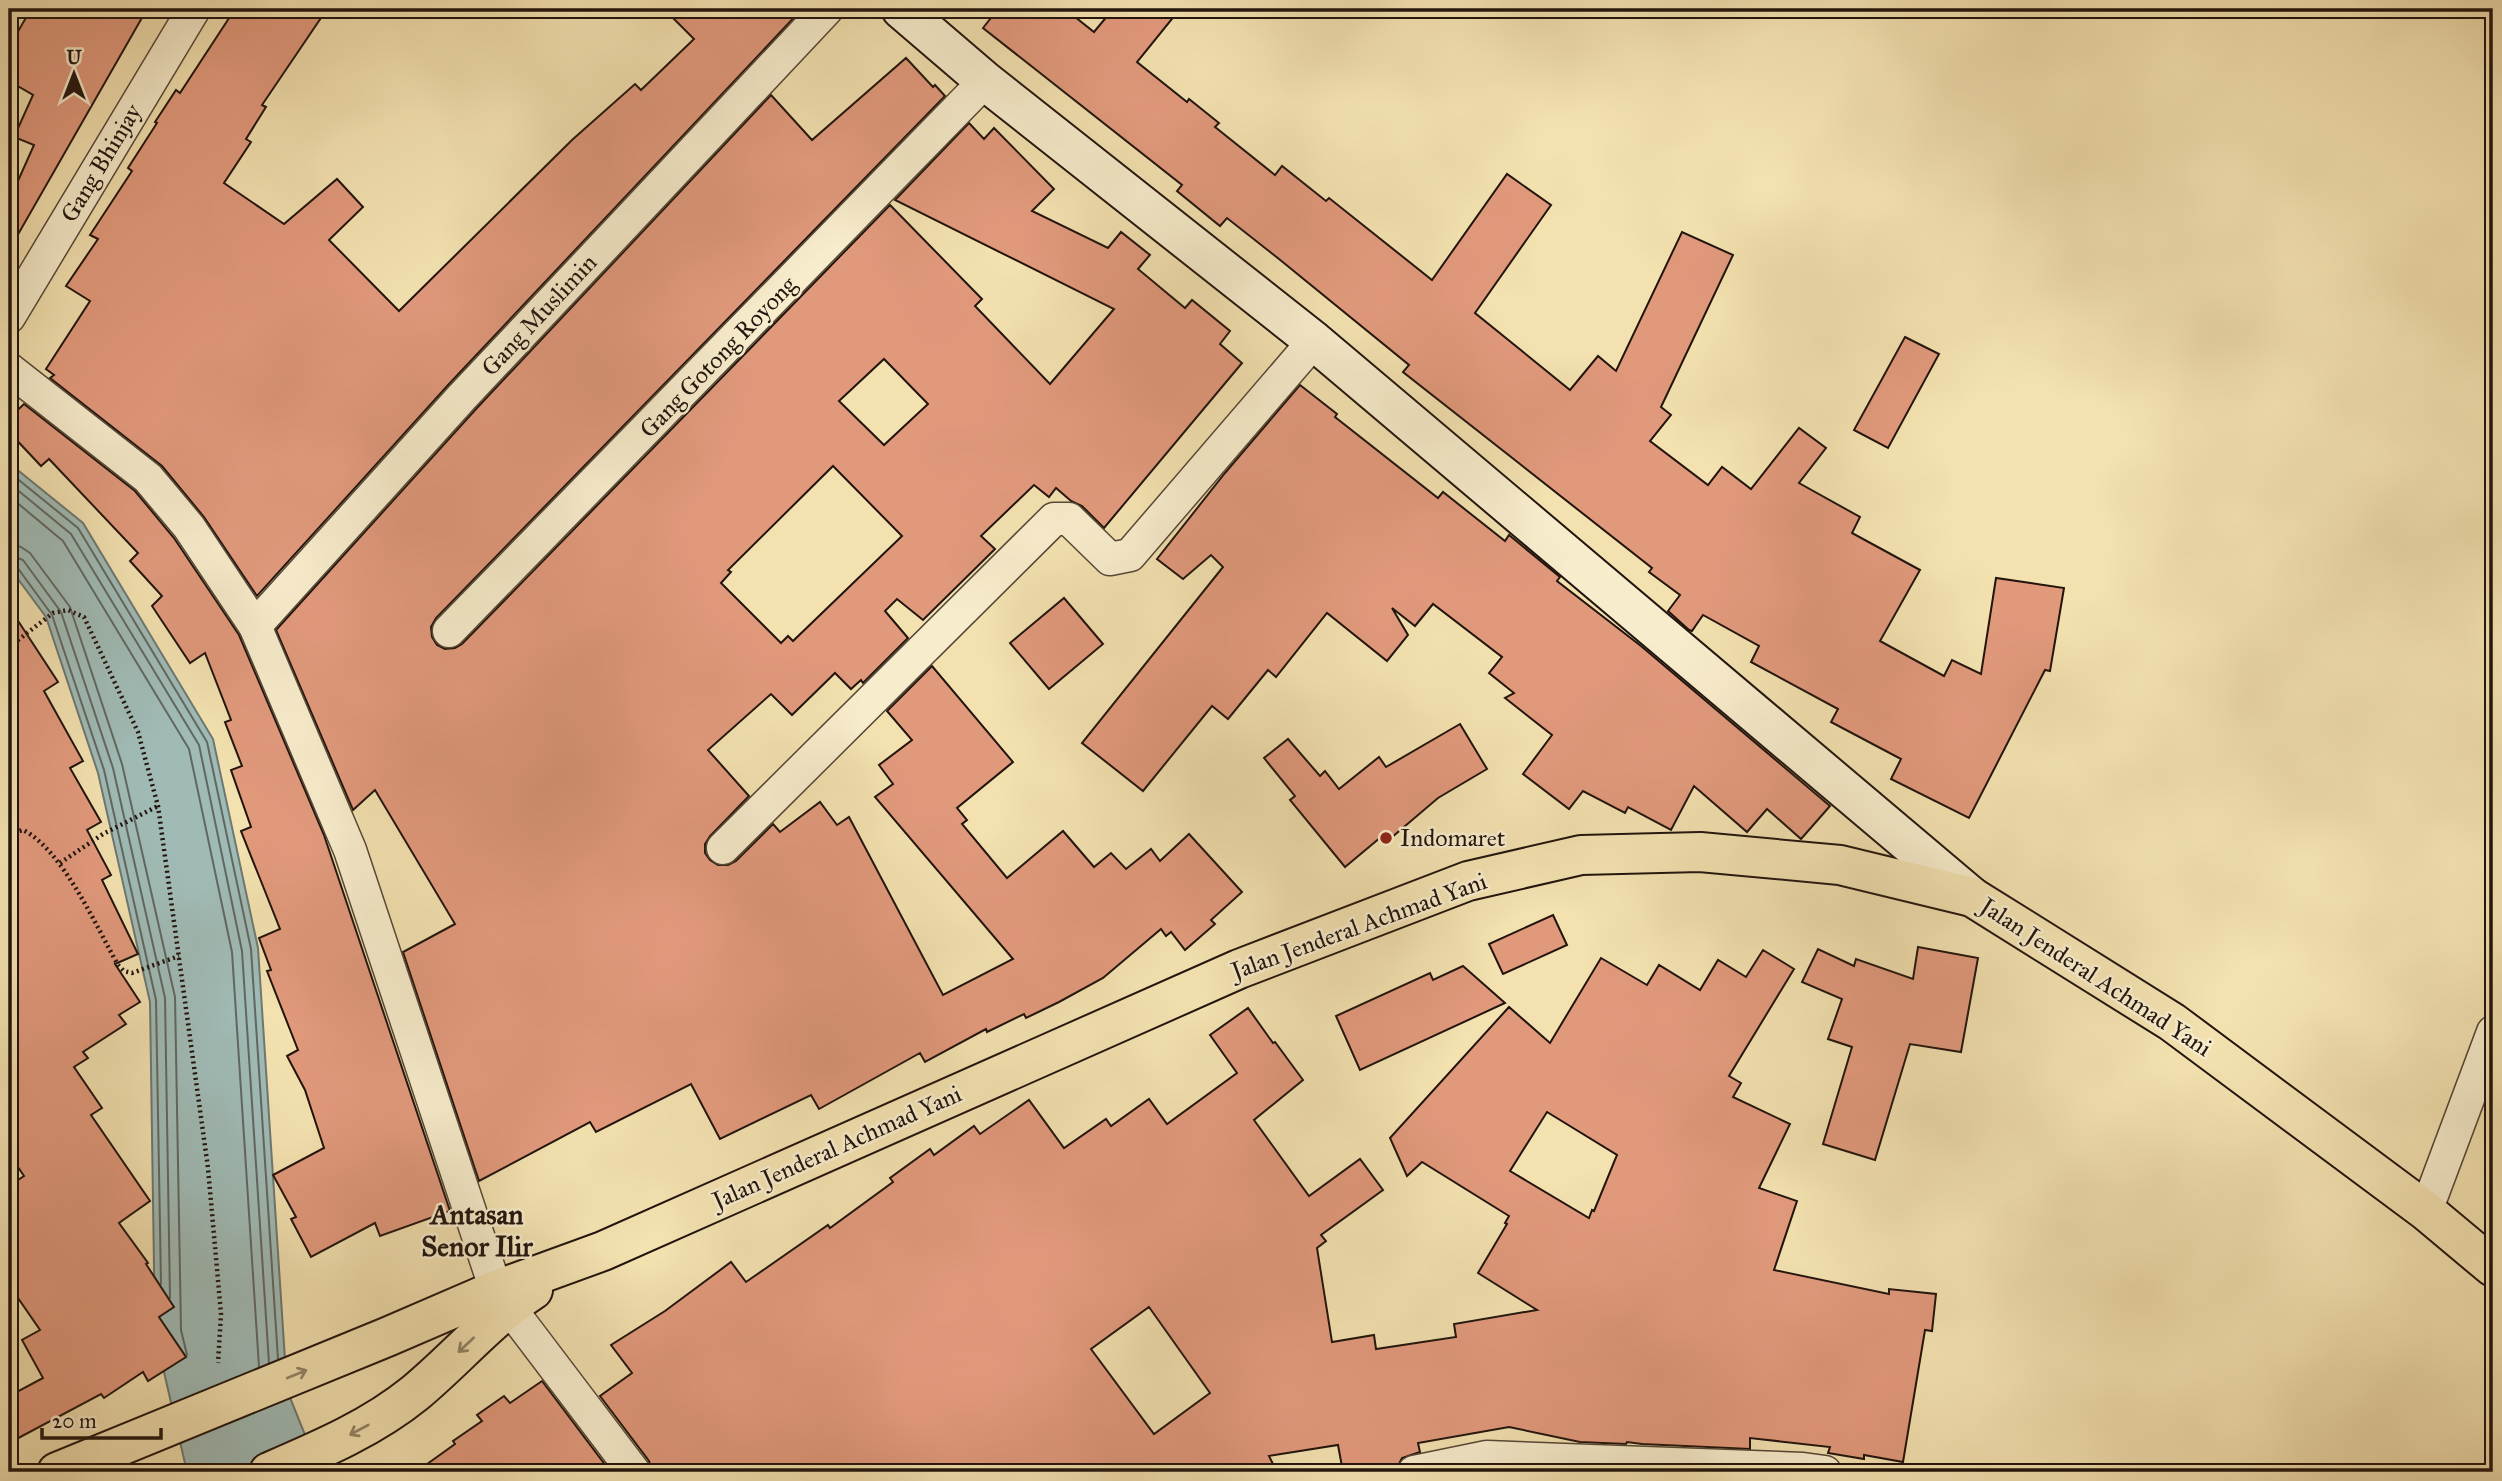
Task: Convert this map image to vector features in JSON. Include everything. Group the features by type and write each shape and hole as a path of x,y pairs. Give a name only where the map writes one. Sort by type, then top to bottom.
{"highway":[{"name":"Jalan Jenderal Achmad Yani","path":"57,1472 387,1337 501,1298 578,1260 629,1240 1239,969 1468,881 1581,855 1700,852 1840,865 1972,897 2172,1023 2426,1211 2493,1266"},
{"name":"Jalan Jenderal Achmad Yani","path":"269,1472 326,1447 375,1421 416,1392 501,1298"}],"street":[{"name":"Gang Bhinjay","path":"9,317 194,9"},
{"name":"Gang Muslimin","path":"255,625 462,397 827,9"},
{"path":"901,9 985,81 1314,341 1972,897"},
{"name":"Gang Gotong Royong","path":"449,631 985,81"},
{"path":"723,848 1054,519 1069,519 1110,559 1130,555 1314,341"},
{"path":"9,369 148,478 189,527 255,625 350,850 501,1298 634,1472"},
{"path":"2426,1211 2493,1032"},
{"path":"1414,1472 1488,1457 1825,1472"}],"path":[{"path":"9,647 53,613 68,610 84,617 138,732 158,806 208,1168 222,1314 219,1405"},
{"path":"60,863 103,834 158,806"},
{"path":"9,834 23,830 32,834 60,863 124,971 132,973 179,956"}],"water":[{"path":"9,463 83,523 213,739 258,948 287,1390 320,1472 187,1472 155,1333 150,1002 98,773 46,617 9,567"}],"building":[{"path":"31,9 147,9 16,238 9,234 9,201 34,145 14,137 33,95 9,81 9,47"},
{"path":"235,9 327,9 262,105 266,107 246,139 251,142 224,183 284,224 337,179 363,207 329,240 399,311 572,140 635,84 641,90 694,39 664,9 802,9 449,384 257,596 204,517 162,466 50,378 54,375 46,369 90,301 66,286 98,239 90,235 132,171 128,168 157,123 155,122 176,90 180,93"},
{"path":"998,9 1065,9 1094,32 1113,9 1180,9 1137,62 1187,102 1189,99 1219,123 1215,127 1275,175 1282,166 1326,201 1329,198 1432,280 1507,174 1551,205 1475,313 1570,390 1598,356 1616,371 1682,232 1733,255 1661,407 1671,415 1650,441 1708,485 1722,467 1751,489 1799,428 1826,448 1799,483 1860,517 1852,533 1920,570 1880,641 1944,676 1952,660 1981,674 1996,578 2064,588 2050,671 2045,670 1969,818 1891,779 1901,759 1831,722 1838,709 1751,662 1759,646 1703,615 1692,631 1689,630 1668,611 1680,595 1649,572 1652,568 1403,372 1409,365 1279,259 1227,218 1220,226 1177,191 1182,185 983,28"},
{"path":"906,58 945,96 436,618 431,627 432,637 437,645 445,649 462,644 890,205 982,299 975,306 1050,384 1114,309 895,200 969,123 984,139 994,128 1054,189 1032,211 1108,248 1121,232 1150,255 1138,269 1185,308 1192,300 1230,331 1220,344 1242,363 1104,528 1082,506 1071,501 1056,488 1049,497 1034,485 981,536 995,549 923,620 897,599 885,611 908,638 863,683 861,680 851,689 835,673 792,715 771,694 708,750 749,796 710,836 705,844 705,853 718,865 728,865 736,861 773,824 780,832 820,802 837,825 849,817 943,995 1013,959 875,797 893,784 879,765 912,740 887,711 932,666 1013,762 957,808 967,820 962,824 1007,878 1063,831 1094,867 1111,853 1126,869 1151,849 1160,861 1189,834 1242,892 1211,920 1215,924 1185,950 1171,932 1166,936 1161,929 1103,978 1059,1002 1026,1018 1024,1014 987,1032 986,1029 925,1062 920,1053 819,1109 811,1095 720,1139 691,1084 596,1132 590,1122 479,1181 403,952 455,924 375,790 353,810 276,630 476,409 771,95 812,140","holes":["884,359 928,404 884,445 839,401","833,466 902,536 793,641 788,636 781,643 721,583 731,572 728,570"]},
{"path":"1905,337 1939,354 1888,448 1854,430"},
{"path":"1300,385 1337,414 1335,417 1438,498 1443,492 1505,541 1509,535 1560,577 1557,581 1641,646 1830,806 1801,839 1767,809 1747,832 1694,786 1671,830 1628,807 1625,813 1583,791 1569,809 1523,774 1552,735 1505,698 1514,693 1489,673 1502,657 1433,604 1415,626 1392,608 1408,635 1387,661 1327,613 1276,677 1268,670 1228,719 1212,706 1143,791 1082,743 1223,567 1211,555 1183,579 1157,559"},
{"path":"24,404 135,491 174,538 239,635 324,835 450,1211 380,1236 375,1223 311,1257 291,1219 296,1217 273,1175 324,1148 305,1090 287,1056 298,1050 267,971 271,970 259,938 280,929 241,831 251,827 231,770 242,766 225,722 231,720 205,653 190,663 152,606 162,596 130,561 138,553 49,459 41,466 9,432 9,418"},
{"path":"1064,598 1103,644 1049,689 1010,643"},
{"path":"9,607 58,682 44,691 83,761 70,768 101,822 87,830 111,875 102,880 138,954 115,964 140,1002 119,1015 126,1024 83,1052 88,1058 74,1067 102,1108 91,1115 150,1201 119,1223 148,1263 146,1264 174,1307 159,1317 186,1357 148,1381 143,1372 104,1398 101,1394 9,1443 9,1396 43,1378 22,1340 40,1330 9,1285 9,1186 24,1176 9,1154"},
{"path":"1460,724 1487,769 1438,798 1391,838 1387,832 1345,867 1290,800 1295,796 1264,758 1288,739 1320,776 1325,771 1339,789 1379,757 1386,767"},
{"path":"1553,915 1567,945 1503,974 1489,944"},
{"path":"1918,947 1978,958 1961,1052 1910,1044 1875,1160 1823,1144 1852,1047 1828,1039 1842,999 1802,982 1818,949 1854,966 1856,959 1913,979"},
{"path":"1763,950 1794,969 1729,1076 1741,1083 1733,1097 1790,1124 1759,1188 1797,1201 1774,1270 1889,1294 1889,1289 1936,1294 1932,1331 1925,1330 1903,1462 1864,1455 1864,1459 1828,1453 1830,1447 1750,1438 1750,1449 1580,1442 1509,1427 1418,1443 1420,1452 1402,1458 1396,1470 1386,1472 1343,1472 1338,1445 1269,1456 1277,1472 652,1472 649,1461 600,1396 632,1373 611,1345 665,1311 731,1262 746,1282 828,1225 830,1228 893,1182 890,1178 930,1149 934,1155 974,1126 980,1134 1029,1100 1064,1148 1106,1119 1111,1126 1149,1099 1167,1124 1237,1073 1210,1035 1248,1008 1303,1080 1254,1120 1309,1196 1360,1159 1383,1190 1321,1235 1326,1241 1317,1248 1332,1342 1374,1335 1376,1349 1456,1337 1454,1324 1537,1310 1478,1273 1509,1216 1422,1162 1407,1176 1390,1138 1509,1007 1550,1043 1601,958 1647,985 1659,965 1700,990 1718,960 1746,977","holes":["1547,1112 1617,1155 1589,1218 1510,1171","1149,1307 1210,1393 1154,1434 1091,1349"]},
{"path":"1463,966 1505,1003 1360,1070 1336,1016 1430,973 1433,980"},
{"path":"542,1381 606,1466 597,1472 416,1472 482,1421 477,1415 504,1396 510,1403"}],"place":[{"name":"Indomaret","path":"1386,838"}],"district":[{"name":"Antasan Senor Ilir","path":"477,1230"}]}
